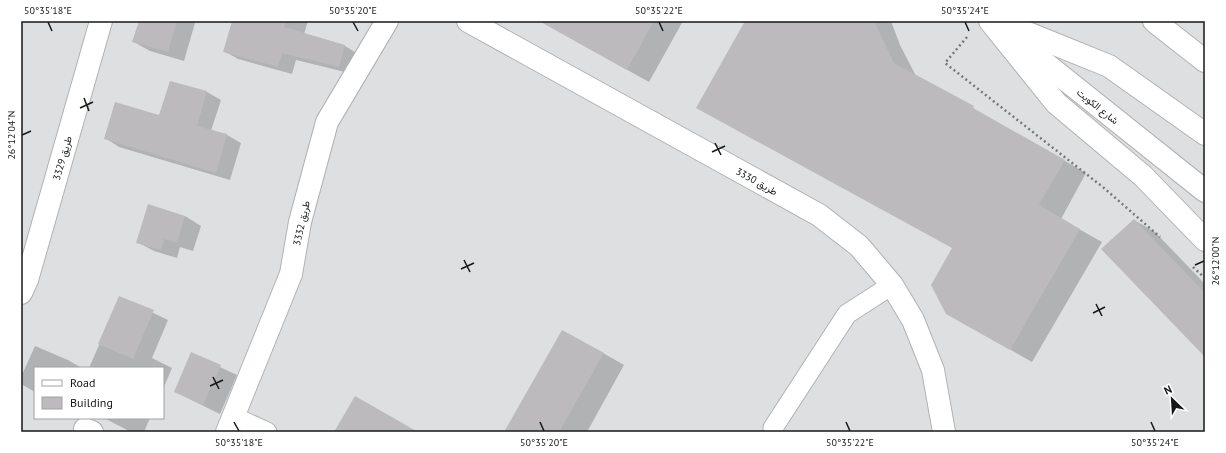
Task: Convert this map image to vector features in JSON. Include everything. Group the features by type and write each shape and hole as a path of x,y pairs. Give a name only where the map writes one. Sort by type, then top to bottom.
{"main road":[{"name":"طريق 3329","path":"23,284 101,21"},
{"name":"طريق 3332","path":"231,424 291,274 300,222 327,122 387,21"},
{"name":"شارع الكويت","path":"991,21 1205,191"},
{"path":"991,21 1056,103 1143,176 1205,240"},
{"path":"998,21 1109,66 1205,134"},
{"path":"1154,21 1205,61"},
{"name":"طريق 3330","path":"472,22 819,215 859,246 892,285 913,320 933,370 944,432"}],"lane":[{"path":"773,428 847,314 892,285"},
{"path":"231,424 267,432"}],"path":[{"path":"971,33 945,63 1104,188 1164,241"},
{"path":"1187,262 1205,278"}],"building":[{"path":"139,21 177,21 168,52 132,42"},
{"path":"232,21 286,21 284,27 345,45 339,67 282,53 278,67 223,52"},
{"path":"539,21 654,21 627,70"},
{"path":"745,21 874,21 894,63 974,106 973,108 1065,160 1039,205 1080,229 1010,350 946,314 931,285 952,248 696,108"},
{"path":"170,81 207,91 197,126 227,134 216,173 104,139 115,102 159,115"},
{"path":"148,204 185,216 177,243 164,239 161,250 136,243"},
{"path":"1134,219 1205,293 1205,357 1101,249"},
{"path":"119,296 154,310 133,359 98,344"},
{"path":"562,330 604,353 559,432 504,432"},
{"path":"191,352 221,365 203,405 174,392"},
{"path":"355,396 418,432 334,432"}]}
